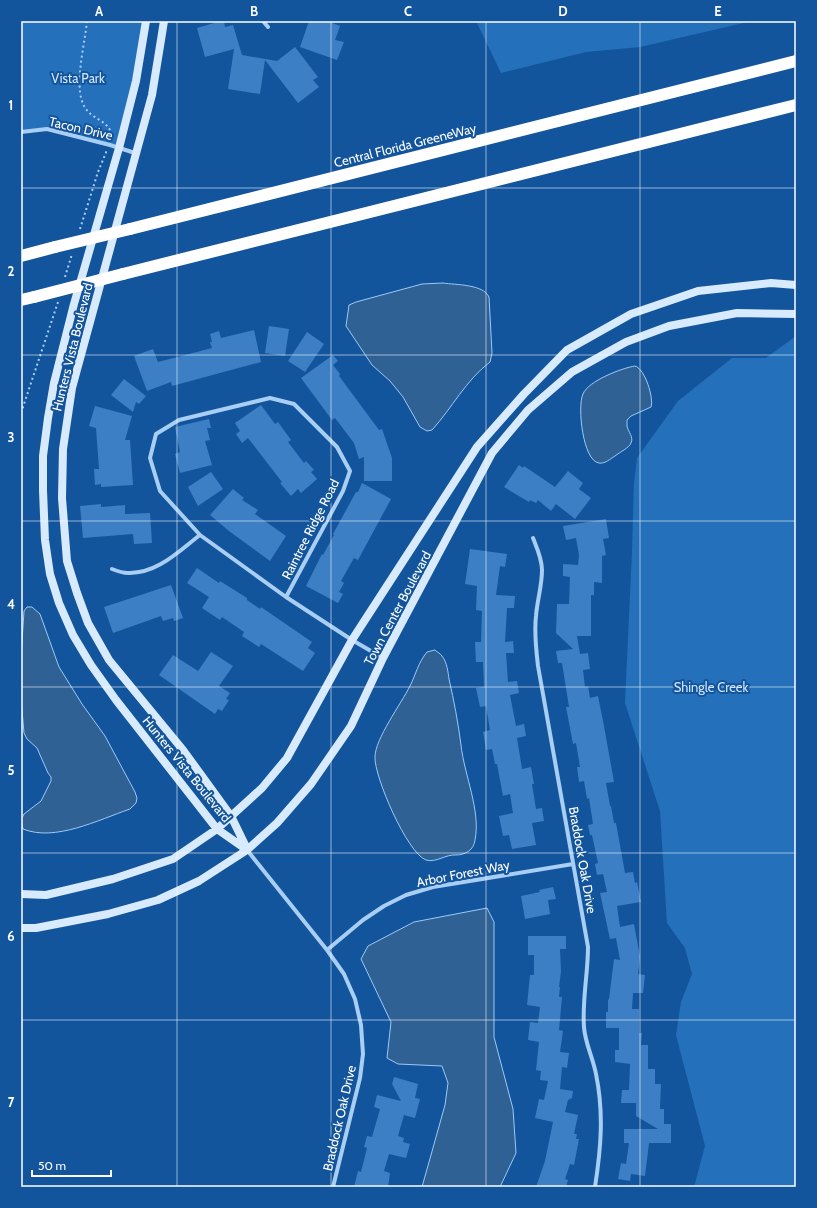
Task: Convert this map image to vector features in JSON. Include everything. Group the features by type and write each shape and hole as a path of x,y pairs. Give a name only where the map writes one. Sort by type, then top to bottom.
{"highway":[{"name":"Central Florida GreeneWay","path":"21,256 796,60"},
{"path":"21,300 796,105"}],"street":[{"name":"Hunters Vista Boulevard","path":"146,21 136,81 119,148 74,304 54,383 43,456 45,540 50,574 59,603 73,635 84,653 116,700 217,829 247,850"},
{"name":"Hunters Vista Boulevard","path":"164,21 152,94 72,388 63,449 62,498 67,561 88,623 109,660 183,750 231,816 247,850"},
{"path":"263,21 268,27"},
{"name":"Tacon Drive","path":"21,132 47,129 110,144 136,153"},
{"name":"Town Center Boulevard","path":"21,894 46,895 113,879 173,859 217,829 262,788 287,758 352,640 476,447 524,394 567,350 632,314 698,291 771,283 796,285"},
{"name":"Town Center Boulevard","path":"21,928 36,928 108,914 158,900 199,881 247,850 277,823 311,784 351,726 383,658 492,453 528,410 572,372 626,342 669,326 737,313 796,314"},
{"name":"Raintree Ridge Road","path":"286,597 343,491 350,471 337,447 294,404 270,398 179,420 156,434 150,458 160,491 200,535 286,597 352,640 383,658"},
{"path":"112,569 126,573 137,573 163,564 200,535"},
{"name":"Braddock Oak Drive","path":"533,538 540,557 542,569 536,616 535,639 538,666 588,947 588,966 583,1012 584,1029 596,1072 601,1100 602,1135 595,1187"},
{"name":"Braddock Oak Drive","path":"247,850 327,950 344,974 355,998 361,1025 363,1054 360,1078 333,1187"},
{"name":"Arbor Forest Way","path":"327,950 363,920 384,906 406,895 433,887 573,864"}],"path":[{"path":"78,234 98,172 112,136 111,129 104,122 92,116 87,111 82,101 80,76 87,21"},
{"path":"65,280 73,249"},
{"path":"21,413 58,301"}],"green space":[{"name":"Vista Park","path":"21,21 146,21 119,148 47,129 21,132"},
{"path":"476,21 752,21 640,47 586,52 501,73"},
{"name":"Shingle Creek","path":"796,336 796,1187 694,1187 705,1146 676,1035 681,1002 692,974 685,948 667,923 660,811 625,703 634,483 637,458 678,401 732,358 766,358"}],"shaded area":[{"path":"443,283 475,287 486,293 489,297 492,353 490,362 481,369 466,386 432,430 427,431 420,427 403,397 390,381 372,365 346,326 349,305 422,284"},
{"path":"635,366 642,372 648,384 652,403 651,407 631,416 627,420 627,426 632,439 628,447 607,461 599,463 593,460 585,444 581,421 581,401 583,394 591,384 598,380 614,372"},
{"path":"27,607 32,607 40,614 59,667 82,704 105,736 137,798 136,803 130,809 91,824 49,833 23,829 21,820 24,814 41,801 51,781 51,777 37,748 27,739 24,733 21,699 21,657 24,611"},
{"path":"435,650 441,655 447,667 463,756 474,805 476,829 474,844 471,849 463,854 452,855 430,861 418,854 401,829 380,780 375,757 379,741 410,686 421,660 427,652"},
{"path":"487,908 494,922 494,1037 513,1109 516,1153 500,1187 422,1187 445,1105 448,1083 442,1066 398,1064 387,1058 391,1022 361,959 368,946 414,922"}],"building":[{"path":"224,21 225,27 233,25 242,55 277,61 295,47 318,77 313,80 319,87 298,103 265,60 260,94 228,89 234,49 205,57 197,28"},
{"path":"309,21 327,21 340,26 335,40 344,42 337,60 300,47"},
{"path":"269,326 289,329 285,356 265,353"},
{"path":"254,330 261,362 172,386 171,382 147,391 134,356 153,349 158,362 212,348 210,334 219,331 221,338"},
{"path":"307,332 324,344 305,372 288,361"},
{"path":"333,355 338,361 333,365 340,374 339,376 379,430 382,429 392,458 392,481 364,481 364,457 359,459 354,443 335,418 332,420 301,378"},
{"path":"124,379 146,396 139,404 136,402 133,412 111,395"},
{"path":"261,405 275,424 278,422 291,440 288,442 304,463 306,461 314,470 311,472 317,479 301,493 298,489 291,496 248,438 242,443 236,434 240,431 235,423"},
{"path":"95,406 132,416 125,440 130,440 133,485 101,487 101,484 95,485 94,469 99,469 96,428 89,426"},
{"path":"209,419 211,428 207,428 210,440 205,441 212,465 180,473 175,454 180,452 175,427"},
{"path":"519,465 523,468 524,466 555,487 568,471 583,483 579,489 591,498 575,519 556,504 551,511 538,500 536,503 530,500 529,502 504,487"},
{"path":"211,472 223,489 198,506 188,487"},
{"path":"362,483 391,499 358,560 354,558 341,581 344,583 339,592 343,594 338,603 306,586 322,554 323,555 334,535 333,534"},
{"path":"233,489 244,498 242,500 258,510 255,514 286,536 270,561 210,515"},
{"path":"101,504 101,507 125,505 125,514 150,513 152,543 134,544 133,534 83,538 80,506"},
{"path":"606,519 609,538 603,539 606,555 602,556 602,583 594,582 594,595 591,595 591,636 577,636 580,654 588,653 590,669 583,670 585,687 588,686 590,698 598,696 614,782 606,783 614,823 616,823 625,873 633,872 635,883 637,882 641,902 617,906 620,927 634,924 640,957 638,974 645,975 643,993 633,993 632,1009 639,1009 639,1033 642,1033 641,1045 648,1045 648,1069 655,1069 655,1084 661,1084 660,1109 664,1109 664,1124 671,1124 671,1143 649,1143 645,1176 631,1174 630,1181 618,1179 621,1163 626,1164 629,1143 624,1143 624,1129 658,1129 636,1116 636,1103 621,1103 622,1090 629,1090 630,1064 615,1062 615,1050 619,1050 619,1028 606,1028 606,1012 608,1012 608,1000 614,959 620,960 616,938 610,939 600,893 607,892 603,874 597,875 595,864 598,863 592,835 590,835 588,825 593,824 589,798 587,799 584,781 579,782 577,767 580,767 576,743 573,744 566,707 569,707 562,663 558,663 556,651 573,649 556,633 557,604 569,604 570,577 563,576 563,564 578,565 579,555 576,538 566,540 563,526"},
{"path":"470,549 507,554 505,567 500,566 496,595 515,596 514,608 507,608 505,642 513,641 514,653 506,653 508,682 517,681 519,693 510,695 516,726 524,724 526,736 517,738 522,769 531,767 536,809 542,808 544,821 532,823 536,845 512,849 509,835 503,836 499,816 513,813 510,794 503,796 497,764 495,764 492,749 486,750 483,732 490,730 486,706 480,707 476,688 484,687 483,662 476,662 475,642 481,642 482,611 476,610 477,586 465,584"},
{"path":"197,568 219,583 220,581 247,598 247,600 260,609 261,607 312,642 308,648 315,653 303,671 261,644 259,647 242,636 244,632 222,617 220,620 202,608 209,597 187,583"},
{"path":"171,585 183,618 174,621 173,618 163,621 161,616 113,633 104,607"},
{"path":"211,652 233,666 219,686 230,693 226,699 229,700 222,711 218,709 215,714 159,675 173,655 198,671"},
{"path":"553,887 556,899 548,900 550,914 525,919 521,896 540,892 539,890"},
{"path":"528,936 566,936 566,949 560,949 561,971 559,997 562,997 559,1030 563,1031 560,1052 569,1053 567,1068 562,1067 560,1089 573,1091 572,1098 568,1100 565,1112 578,1115 574,1134 577,1134 576,1139 579,1139 574,1165 570,1164 565,1179 568,1180 566,1187 536,1187 545,1161 553,1122 535,1118 539,1099 544,1100 548,1081 540,1080 541,1071 536,1070 539,1042 528,1040 530,1022 538,1023 540,1007 527,1005 530,975 534,975 534,955 528,955"},
{"path":"394,1077 418,1084 415,1098 420,1099 415,1118 404,1115 398,1136 404,1138 403,1142 410,1144 406,1158 389,1154 384,1171 390,1173 388,1187 354,1187 358,1171 361,1172 367,1148 364,1147 367,1136 372,1137 380,1109 374,1107 377,1095 401,1101 392,1084"}]}
